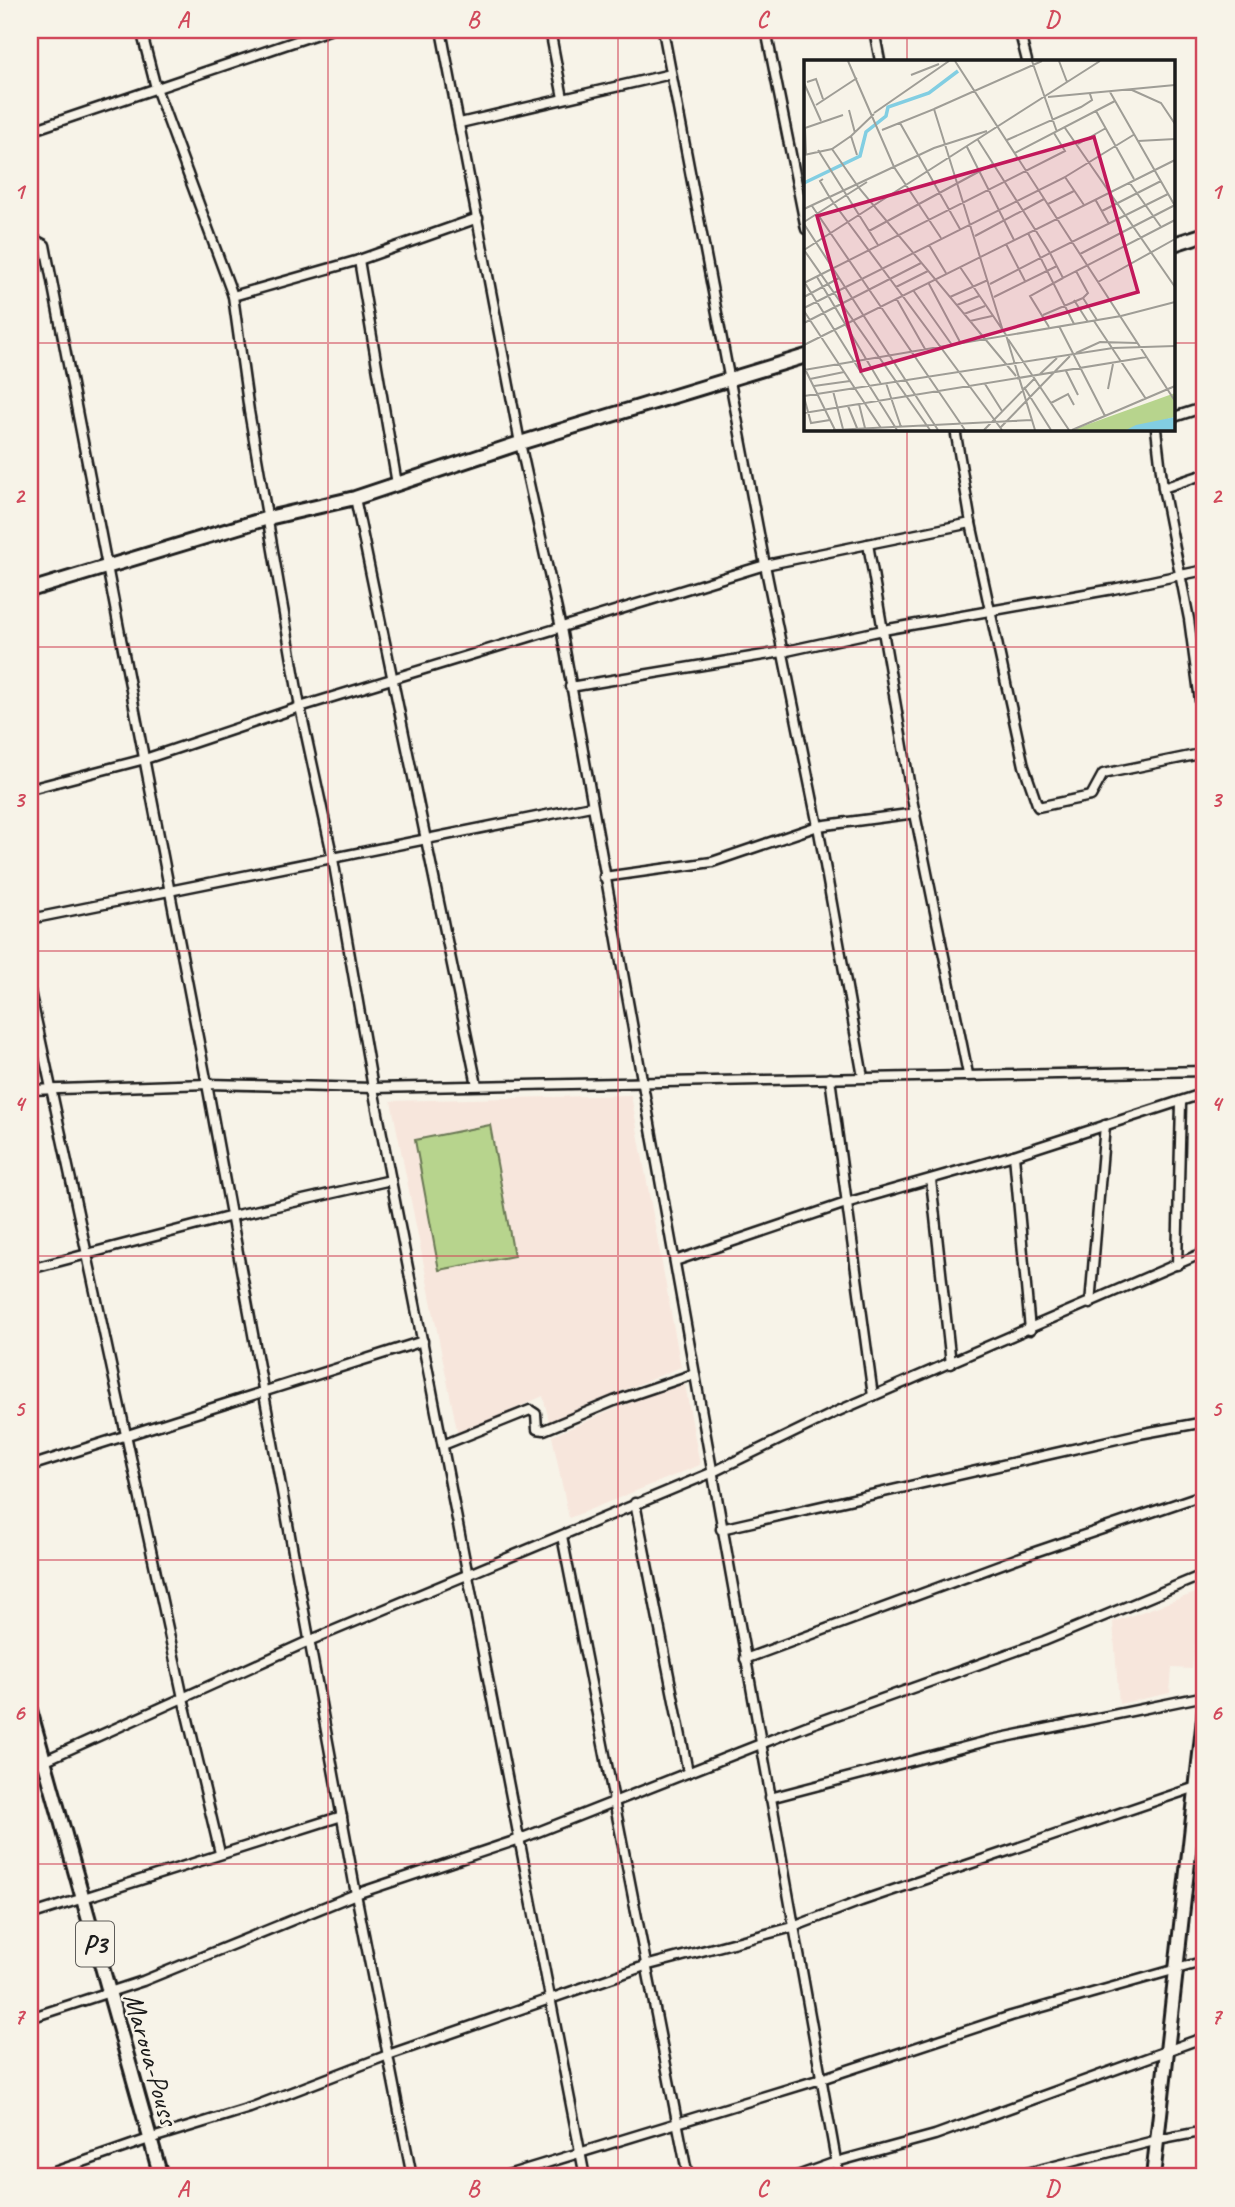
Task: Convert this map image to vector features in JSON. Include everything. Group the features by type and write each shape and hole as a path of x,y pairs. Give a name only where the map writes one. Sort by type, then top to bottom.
{"street":[{"path":"141,30 156,88 233,296 300,707 333,859 373,1088 586,2177"},
{"path":"30,131 329,30"},
{"path":"441,30 520,443 561,628 839,2177"},
{"path":"550,30 563,98"},
{"path":"663,30 765,565 818,826 863,1077"},
{"path":"766,30 804,219"},
{"path":"874,30 880,60"},
{"path":"1020,30 1027,60"},
{"path":"460,123 671,74"},
{"path":"233,296 359,260 478,218"},
{"path":"1176,243 1205,234"},
{"path":"30,237 45,245 171,892 265,1389 356,1894 412,2177"},
{"path":"359,260 397,484"},
{"path":"30,590 268,518 355,498 520,443 804,357"},
{"path":"1176,416 1205,407"},
{"path":"955,430 990,612 1024,766 1038,807 1091,796 1103,774 1205,752"},
{"path":"1156,430 1163,488 1180,575 1205,738"},
{"path":"1163,488 1205,474"},
{"path":"355,498 477,1086"},
{"path":"30,789 145,759 300,707 765,565 971,523"},
{"path":"869,544 916,813 968,1074"},
{"path":"570,687 782,652 883,630 1205,570"},
{"path":"30,919 591,806"},
{"path":"604,877 712,862 818,826 916,813"},
{"path":"30,990 183,1698 220,1853"},
{"path":"30,1090 207,1084 373,1088 1205,1070"},
{"path":"830,1078 873,1396"},
{"path":"675,1261 846,1203 1014,1155 1205,1094"},
{"path":"1177,1265 1181,1103"},
{"path":"1090,1304 1105,1125"},
{"path":"1014,1155 1030,1330"},
{"path":"30,1269 232,1216 391,1180"},
{"path":"931,1180 951,1364"},
{"path":"30,1767 311,1640 711,1472 873,1396 1205,1252"},
{"path":"30,1466 265,1389 423,1341"},
{"path":"443,1445 530,1410 536,1414 537,1429 544,1430 614,1401 694,1374"},
{"path":"721,1529 1139,1434 1205,1422"},
{"path":"745,1659 1029,1554 1205,1494"},
{"path":"635,1503 688,1772"},
{"path":"562,1535 688,2177"},
{"path":"30,2018 155,1976 356,1894 520,1839 688,1772 1044,1641 1205,1574"},
{"path":"770,1798 991,1740 1205,1696"},
{"path":"1153,2177 1176,1970 1201,1785 1205,1709"},
{"name":"Maroua-Pouss","path":"30,1710 161,2177"},
{"path":"40,2177 250,2108 388,2055 645,1966 793,1927 861,1901 1201,1785"},
{"path":"30,1915 83,1901 220,1853 342,1816"},
{"path":"501,2177 821,2079 1011,2016 1205,1961"},
{"path":"794,2177 836,2162 935,2136 1205,2037"},
{"path":"1011,2177 1157,2140 1205,2131"}],"shaded area":[{"path":"631,1095 681,1367 549,1421 543,1396 458,1435 391,1101"},
{"path":"684,1379 700,1465 569,1518 552,1436"},
{"path":"1201,1591 1192,1669 1172,1668 1170,1693 1119,1704 1113,1622"}],"green space":[{"path":"490,1125 514,1256 439,1270 415,1140"}]}
